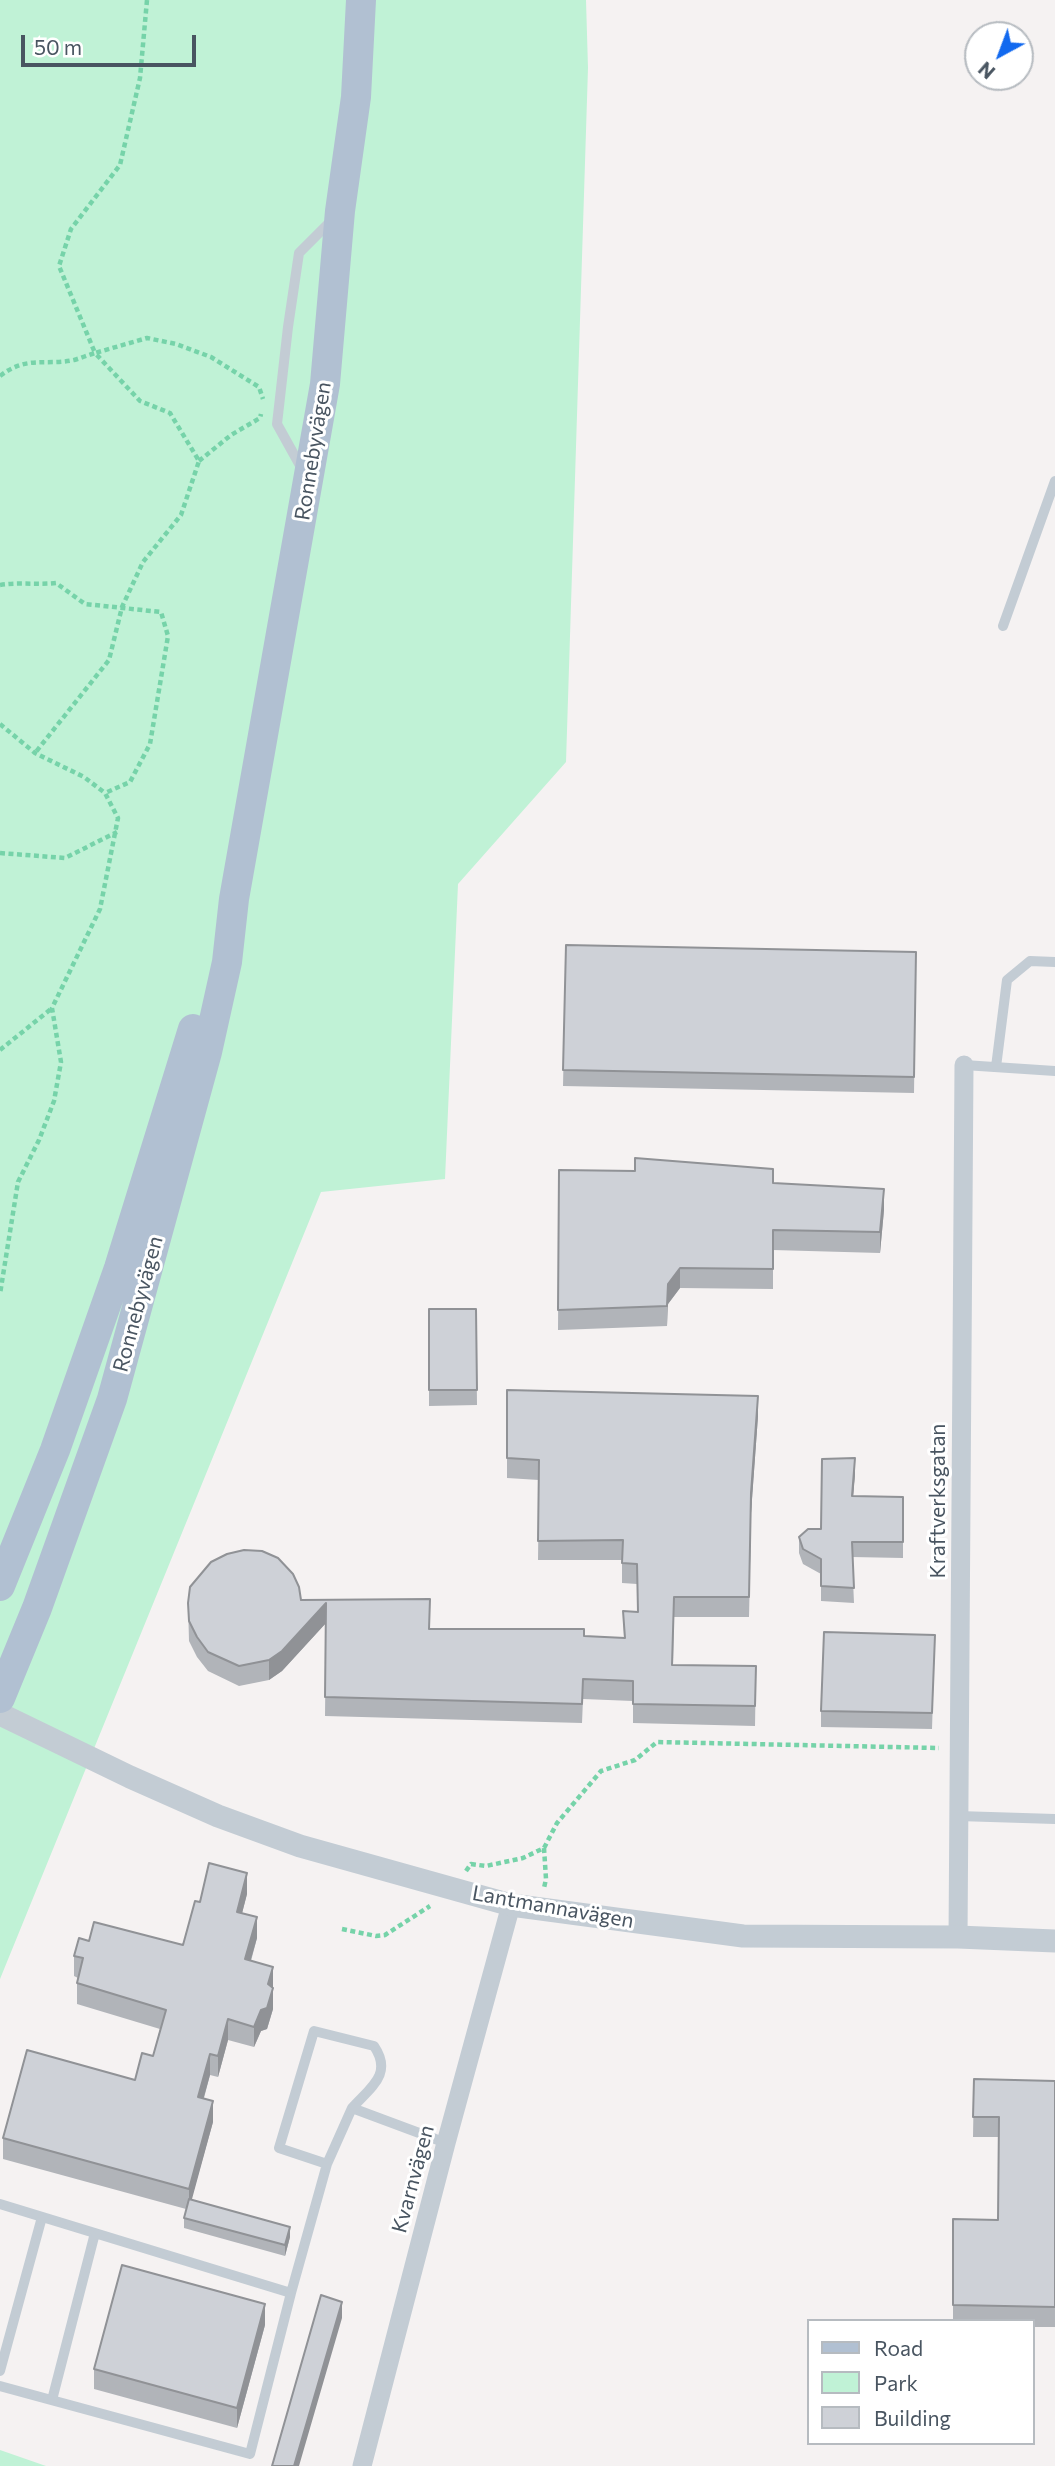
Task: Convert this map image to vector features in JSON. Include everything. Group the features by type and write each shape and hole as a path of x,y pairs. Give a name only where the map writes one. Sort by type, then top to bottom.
{"main road":[{"name":"Ronnebyvägen","path":"0,1698 37,1608 112,1399 207,1052 228,962 234,899 325,384 340,211 356,97 361,0"},
{"name":"Ronnebyvägen","path":"0,1586 55,1450 119,1268 192,1033 211,956 234,899"}],"street":[{"name":"Kraftverksgatan","path":"958,1937 964,1065"},
{"name":"Lantmannavägen","path":"0,1714 218,1816 300,1846 511,1905 743,1936 958,1937 1055,1941"},
{"name":"Kvarnvägen","path":"362,2466 511,1905"}],"lane":[{"path":"308,480 277,424 288,327 299,253 340,211"},
{"path":"1003,626 1055,481"},
{"path":"996,1067 1006,980 1030,961 1055,962"},
{"path":"964,1065 1055,1071"},
{"path":"958,1816 1055,1819"},
{"path":"0,2386 250,2454 327,2164 352,2108 382,2073 382,2058 374,2046 314,2031 279,2148 327,2164"},
{"path":"352,2108 446,2143"},
{"path":"0,2204 291,2293"},
{"path":"0,2371 42,2217"},
{"path":"52,2400 95,2233"}],"path":[{"path":"147,0 139,78 120,165 71,229 60,266 95,353 139,401 170,412 199,461"},
{"path":"0,376 9,369 39,360 72,360 147,338 176,344 211,357 259,387 264,401 260,418 231,435 199,461 181,515 143,562 122,607 109,660 35,753"},
{"path":"0,585 55,583 85,604 160,612 168,636 150,744 130,782 105,793"},
{"path":"0,724 35,753 84,777 105,793 118,818 100,909 52,1008 0,1051"},
{"path":"0,853 65,858 117,832"},
{"path":"0,1294 18,1182 39,1140 54,1101 61,1062 52,1008"},
{"path":"538,1908 546,1879 544,1848 557,1823 601,1771 635,1760 657,1742 959,1749"},
{"path":"342,1929 376,1936 385,1935 452,1889 471,1864 486,1867 523,1858 544,1848"}],"green space":[{"path":"0,0 586,0 588,68 566,762 458,884 445,1179 321,1192 0,1979"},
{"path":"0,2450 46,2466 0,2466"}],"building":[{"path":"566,945 916,952 914,1077 563,1070"},
{"path":"635,1158 773,1169 773,1183 884,1189 880,1232 773,1230 773,1269 680,1268 668,1284 667,1306 558,1310 559,1170 635,1171"},
{"path":"429,1309 476,1309 477,1390 429,1390"},
{"path":"507,1390 758,1396 751,1493 749,1597 674,1597 672,1665 756,1666 755,1706 633,1704 633,1681 583,1679 582,1704 325,1697 326,1603 282,1651 269,1660 239,1666 208,1652 189,1621 190,1587 211,1562 244,1550 262,1551 278,1558 293,1574 301,1600 430,1599 429,1629 584,1629 584,1636 625,1638 623,1611 638,1612 637,1564 622,1563 623,1540 538,1541 539,1460 507,1458"},
{"path":"855,1458 852,1496 903,1497 903,1542 852,1542 854,1588 821,1586 821,1559 803,1549 799,1537 808,1529 821,1529 822,1459"},
{"path":"824,1632 935,1635 932,1713 821,1711"},
{"path":"209,1863 247,1873 237,1912 257,1917 245,1959 273,1967 268,1984 273,1988 267,2008 261,2010 254,2027 228,2019 218,2056 210,2054 198,2097 213,2101 189,2189 3,2138 27,2050 135,2080 142,2053 153,2056 166,2010 77,1983 83,1958 74,1956 79,1938 89,1941 94,1922 183,1945 195,1901 200,1902"},
{"path":"974,2079 1055,2081 1055,2307 953,2305 953,2219 998,2220 999,2117 973,2117"},
{"path":"189,2199 290,2227 285,2245 184,2218"},
{"path":"122,2265 265,2304 237,2408 94,2369"},
{"path":"321,2295 342,2302 294,2466 272,2466"}]}
